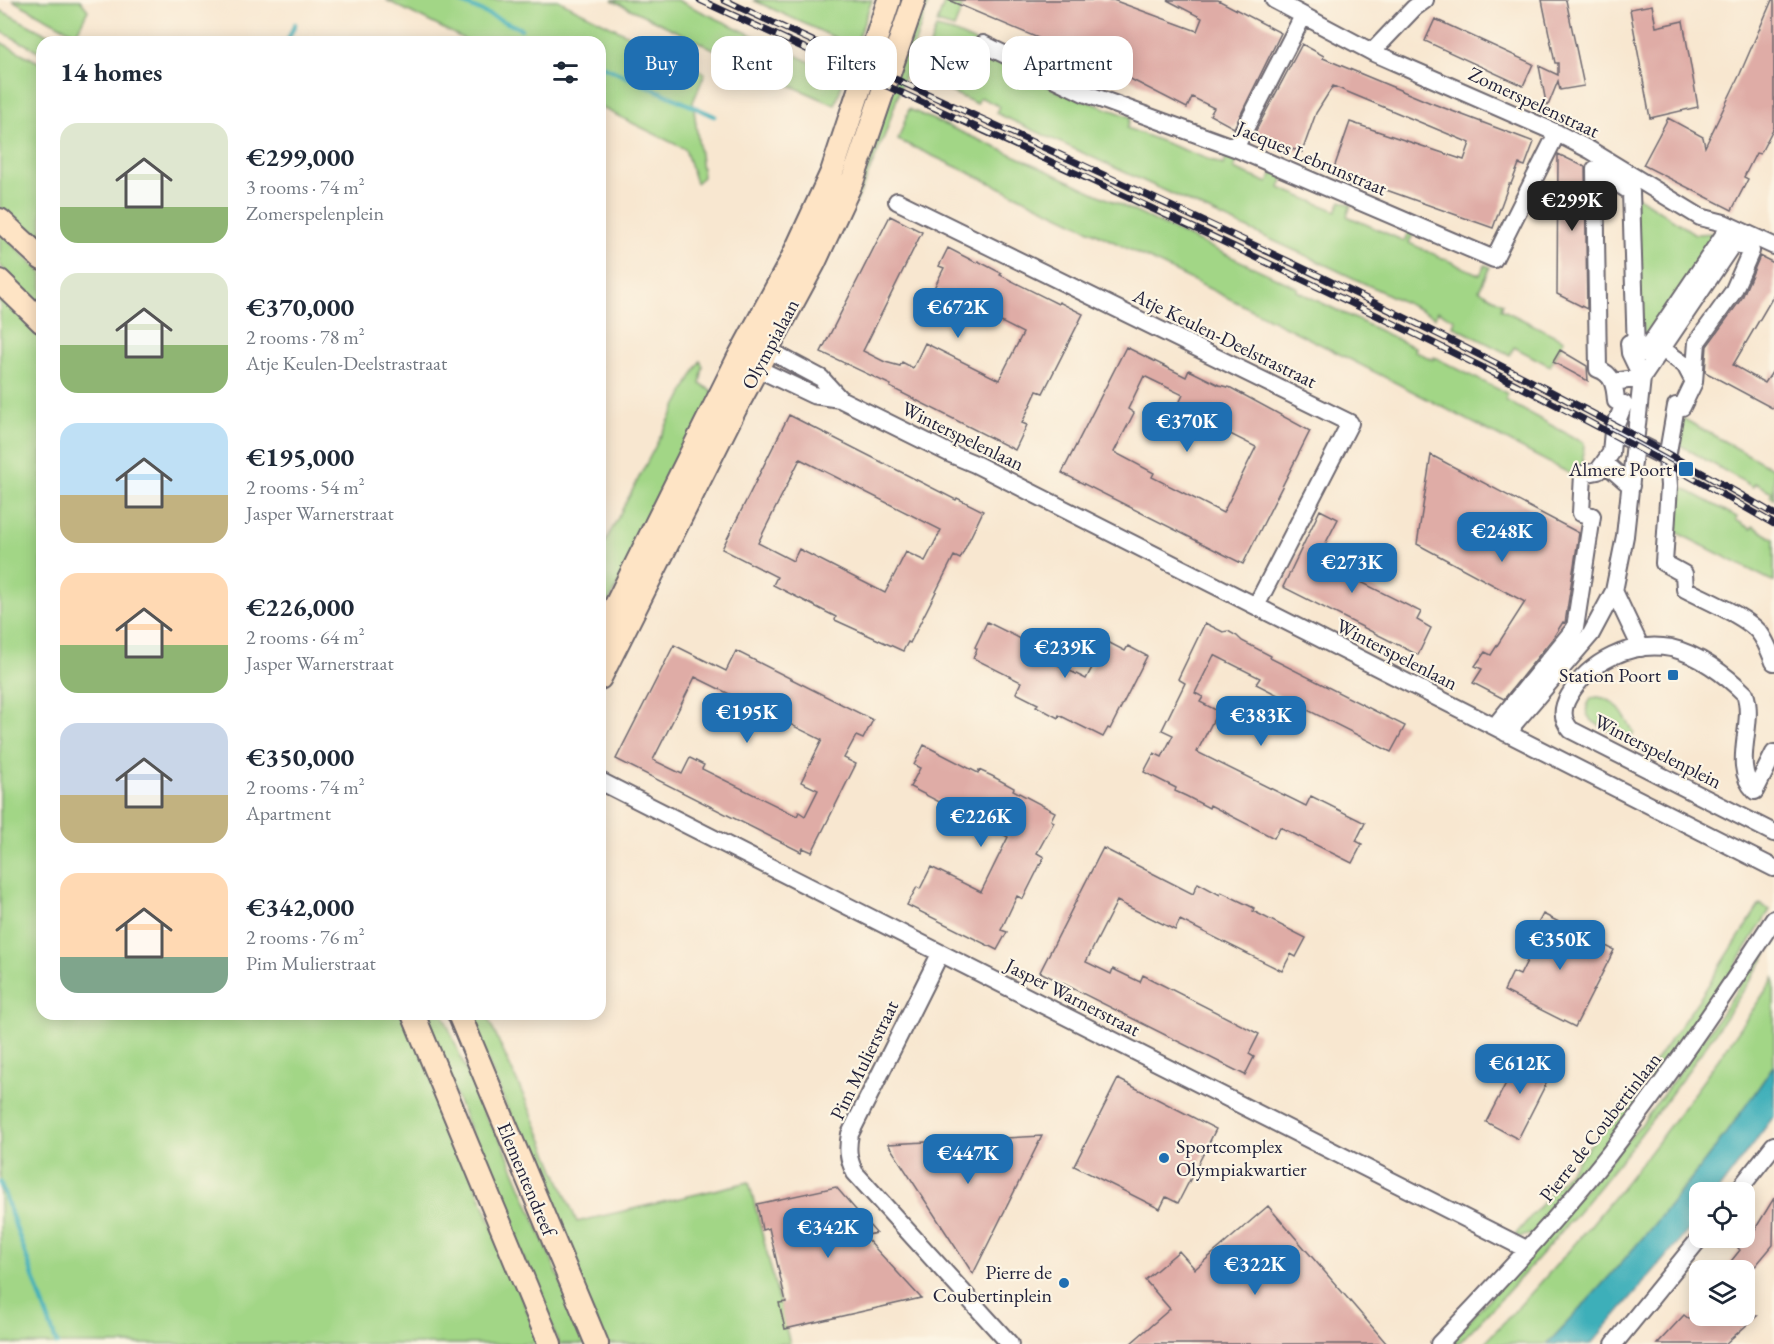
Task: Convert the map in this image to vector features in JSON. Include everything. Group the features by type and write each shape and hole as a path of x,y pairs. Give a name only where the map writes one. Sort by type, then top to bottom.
{"street":[{"name":"Olympialaan","path":"606,666 730,419 753,354 790,263 832,172 889,0"},
{"name":"Olympialaan","path":"606,626 753,354 814,263 853,179 914,0"},
{"name":"Zomerspelenstraat","path":"1274,0 1372,52 1557,133 1617,166 1700,217 1724,223 1738,237 1774,246"},
{"path":"1372,52 1414,8 1425,0"},
{"path":"1236,148 1303,16"},
{"name":"Jacques Lebrunstraat","path":"990,47 1084,93 1236,148 1494,259 1557,133"},
{"path":"1617,166 1630,353 1642,378"},
{"path":"1774,662 1759,632 1747,622 1685,589 1684,574 1664,563 1669,486 1667,458 1676,406 1682,407 1694,382 1697,342 1733,292 1751,251 1738,237 1723,236 1644,353 1636,352 1631,192 1595,169 1598,369 1606,372 1615,386 1616,401 1624,404 1613,431 1611,453 1598,471 1583,474 1581,513 1592,516 1575,628 1499,721 1509,730 1774,859"},
{"name":"Atje Keulen-Deelstrastraat","path":"897,201 1350,423 1256,606"},
{"path":"0,220 36,253"},
{"path":"1509,730 1591,634 1614,591 1625,536 1642,378 1738,237"},
{"path":"0,281 36,316"},
{"path":"1662,349 1685,365 1694,382"},
{"name":"Winterspelenlaan","path":"753,354 813,395 840,399 975,464 1256,606 1509,730 1774,868"},
{"path":"1613,382 1642,378"},
{"path":"1613,431 1667,458"},
{"path":"1605,463 1631,486"},
{"path":"1614,591 1641,648"},
{"name":"Winterspelenplein","path":"1774,753 1755,791 1747,780 1744,767 1747,719 1745,694 1719,673 1691,655 1671,648 1641,648 1621,653 1604,661 1581,678 1564,706 1563,714 1571,730 1774,834"},
{"name":"Jasper Warnerstraat","path":"606,784 1528,1250"},
{"name":"Pierre de Coubertinlaan","path":"1439,1344 1528,1250 1608,1156 1719,1005 1774,919"},
{"name":"Pim Mulierstraat","path":"940,954 850,1134 847,1147 849,1161 855,1173 1010,1344"},
{"path":"415,1020 550,1344"},
{"name":"Elementendreef","path":"462,1020 597,1344"},
{"path":"1745,1182 1774,1145"},
{"path":"1614,1344 1692,1248"}],"green space":[{"path":"12,0 80,0 88,10 76,34"},
{"path":"386,0 558,0 630,36 624,36 624,90 698,90 693,102 703,177 696,183 685,149 606,110 606,36 458,36"},
{"path":"612,0 677,0 754,36 711,36 711,48 699,42 699,36 687,36"},
{"path":"753,0 872,0 859,36 831,36"},
{"path":"921,0 929,0 917,36 909,36 909,61 886,132 856,203 850,200 889,90 897,90 897,68"},
{"path":"945,0 965,0 954,28 937,23"},
{"path":"0,10 52,36 36,36 36,50 0,31"},
{"path":"936,28 962,36 933,36"},
{"path":"0,42 36,61 36,244 0,209"},
{"path":"793,54 805,60 805,90 840,90 835,105 793,87"},
{"path":"990,55 1002,62 1002,90 1055,90 1131,117 1127,128 1223,165 1227,154 1238,158 1234,169 1268,183 1273,172 1284,177 1280,188 1336,211 1341,201 1351,205 1347,216 1404,241 1409,230 1414,232 1409,243 1480,275 1485,265 1490,267 1479,290 1503,303 1501,309 1564,340 1550,366 1514,347 1510,355 1453,326 1455,320 1438,311 1435,317 996,113 999,106 980,97 977,104 947,90 990,90"},
{"path":"699,70 705,73 699,88"},
{"path":"909,109 1020,158 1298,288 1297,291 1416,348 1415,351 1433,360 1434,357 1508,394 1505,400 1584,443 1582,480 1243,305 898,140"},
{"path":"1631,192 1695,234 1716,233 1644,353"},
{"path":"0,232 36,267 36,305 0,265"},
{"path":"0,294 36,329 36,1020 407,1020 541,1344 0,1344"},
{"path":"700,361 703,366 700,384 716,393 606,604 606,541"},
{"path":"1675,414 1774,469 1774,499 1770,496 1772,492 1755,483 1753,487 1671,440"},
{"path":"1672,482 1737,517 1736,520 1751,529 1753,526 1774,539 1774,582 1666,527"},
{"path":"1598,697 1611,701 1620,710 1634,732 1629,739 1603,728 1590,719 1587,706 1592,698"},
{"path":"1760,904 1770,910 1732,971 1658,1078 1650,1080 1644,1077 1702,995"},
{"path":"1774,932 1774,943 1739,997 1703,1050 1627,1152 1587,1202 1502,1298 1458,1344 1449,1344 1641,1125 1720,1016"},
{"path":"1774,978 1774,1065 1744,1110 1669,1208 1547,1344 1483,1344 1563,1258 1638,1168 1708,1074"},
{"path":"424,1020 445,1020 484,1114 503,1144 587,1344 559,1344"},
{"path":"470,1020 489,1020 531,1112 577,1222 749,1182 790,1344 605,1344"},
{"path":"1633,1091 1637,1095 1637,1105 1572,1188 1532,1234 1519,1237 1515,1235 1568,1173"}],"water":[{"path":"1774,1065 1774,1116 1724,1182 1689,1182 1689,1229 1687,1232 1591,1344 1547,1344 1638,1244 1695,1174"}],"building":[{"path":"948,0 1113,0 1197,31 1202,18 1167,0 1218,0 1281,33 1234,128 1210,115 1214,108 1192,97 1187,108 1133,80 1133,36 1033,36"},
{"path":"1542,0 1566,0 1584,86 1560,90 1558,81 1547,108 1539,66 1558,75 1558,63 1555,63"},
{"path":"1772,0 1774,0 1774,127 1760,154 1756,153 1744,177 1748,179 1732,210 1643,165 1668,118 1703,137 1705,147"},
{"path":"1652,5 1656,27 1683,21 1698,107 1650,118 1630,9"},
{"path":"1435,19 1533,64 1523,86 1425,41"},
{"path":"1302,44 1324,56 1323,58 1431,103 1534,142 1525,166 1519,164 1509,184 1493,228 1333,171 1350,122 1464,160 1470,143 1333,86 1316,113 1302,152 1279,145 1276,150 1252,138"},
{"path":"1558,154 1585,167 1587,309 1557,294"},
{"path":"890,216 922,232 863,351 885,362 900,366 902,362 913,368 925,343 999,380 1023,333 934,288 944,268 939,266 948,248 977,263 978,261 1001,273 1000,275 1058,304 1059,302 1083,314 1043,393 1037,391 1022,423 1027,425 1015,450 890,387 891,385 821,352"},
{"path":"1760,256 1774,263 1774,295 1733,365 1765,383 1774,369 1774,409 1705,372 1707,346 1742,298"},
{"path":"1126,347 1186,377 1189,370 1219,385 1231,388 1310,431 1243,564 1062,473","holes":["1144,376 1183,395 1177,407 1256,447 1223,513 1152,477 1154,473 1114,452 1134,413 1128,409"]},
{"path":"1560,350 1587,366 1588,381 1553,362"},
{"path":"789,415 956,500 957,498 983,511 960,559 954,556 910,643 908,642 903,651 835,620 836,617 773,585 777,577 722,549","holes":["800,459 941,530 925,561 906,552 885,593 799,549 793,561 758,543"]},
{"path":"1431,455 1579,533 1565,623 1563,622 1504,699 1473,683 1482,669 1475,666 1485,652 1491,655 1525,602 1417,544"},
{"path":"1320,510 1338,519 1317,560 1421,612 1417,620 1431,628 1418,655 1283,587"},
{"path":"987,622 1029,643 1026,649 1086,679 1106,641 1125,651 1128,646 1147,656 1110,729 1108,728 1103,737 1036,706 1038,704 1016,693 1021,682 973,658 977,649 975,647"},
{"path":"1205,623 1223,632 1228,631 1271,656 1270,658 1405,726 1391,752 1256,684 1260,678 1214,655 1195,693 1203,697 1200,702 1218,711 1197,752 1306,806 1311,796 1365,823 1356,841 1362,844 1352,863 1280,827 1274,838 1210,805 1209,808 1175,791 1176,788 1144,772 1154,753 1162,757 1173,735 1162,730 1185,683 1178,679"},
{"path":"674,645 726,671 736,651 873,720 863,739 856,736 844,758 856,764 812,852 803,848 801,852 616,759","holes":["695,677 822,740 801,782 818,790 805,816 799,812 797,816 702,769 704,765 690,758 682,774 653,760"]},
{"path":"924,745 978,773 979,770 992,776 1055,812 1051,820 1054,822 1037,853 1044,857 1023,899 1017,896 1001,930 1007,932 997,950 907,905 917,887 920,889 931,867 981,892 1008,837 910,787 920,768 914,765"},
{"path":"1103,848 1193,894 1198,883 1220,895 1221,892 1306,938 1296,957 1291,954 1282,971 1180,920 1175,930 1117,901 1086,962 1111,974 1113,969 1140,982 1143,975 1259,1034 1249,1054 1254,1057 1245,1075 1040,972"},
{"path":"1543,914 1614,950 1575,1027 1504,991 1513,972 1520,975 1539,937 1533,933"},
{"path":"1522,1052 1554,1068 1518,1139 1486,1122"},
{"path":"1118,1079 1216,1129 1178,1203 1166,1197 1160,1209 1074,1166"},
{"path":"1042,1136 973,1274 888,1144"},
{"path":"836,1187 876,1233 864,1236 921,1298 785,1329 779,1303 786,1302 769,1228 762,1230 757,1204"},
{"path":"1774,1198 1773,1245 1755,1266 1755,1260 1732,1260 1740,1250 1738,1248 1755,1248 1755,1229"},
{"path":"1268,1206 1387,1344 1130,1344 1170,1309 1145,1280 1179,1251 1195,1269"},
{"path":"1684,1315 1689,1319 1689,1326 1746,1326 1725,1344 1657,1344"}],"waterway":[{"path":"456,0 521,29"},
{"path":"290,36 295,24"},
{"path":"606,68 714,116"},
{"path":"0,1182 57,1344"}],"railway":[{"path":"700,0 1279,268 1564,409 1774,524"},
{"path":"724,0 1122,183 1387,309 1647,442 1774,514"}],"place":[{"name":"Almere Poort","path":"1686,469"},
{"name":"Station Poort","path":"1673,675"},
{"name":"Sportcomplex Olympiakwartier","path":"1164,1158"},
{"name":"Pierre de Coubertinplein","path":"1064,1283"}]}
